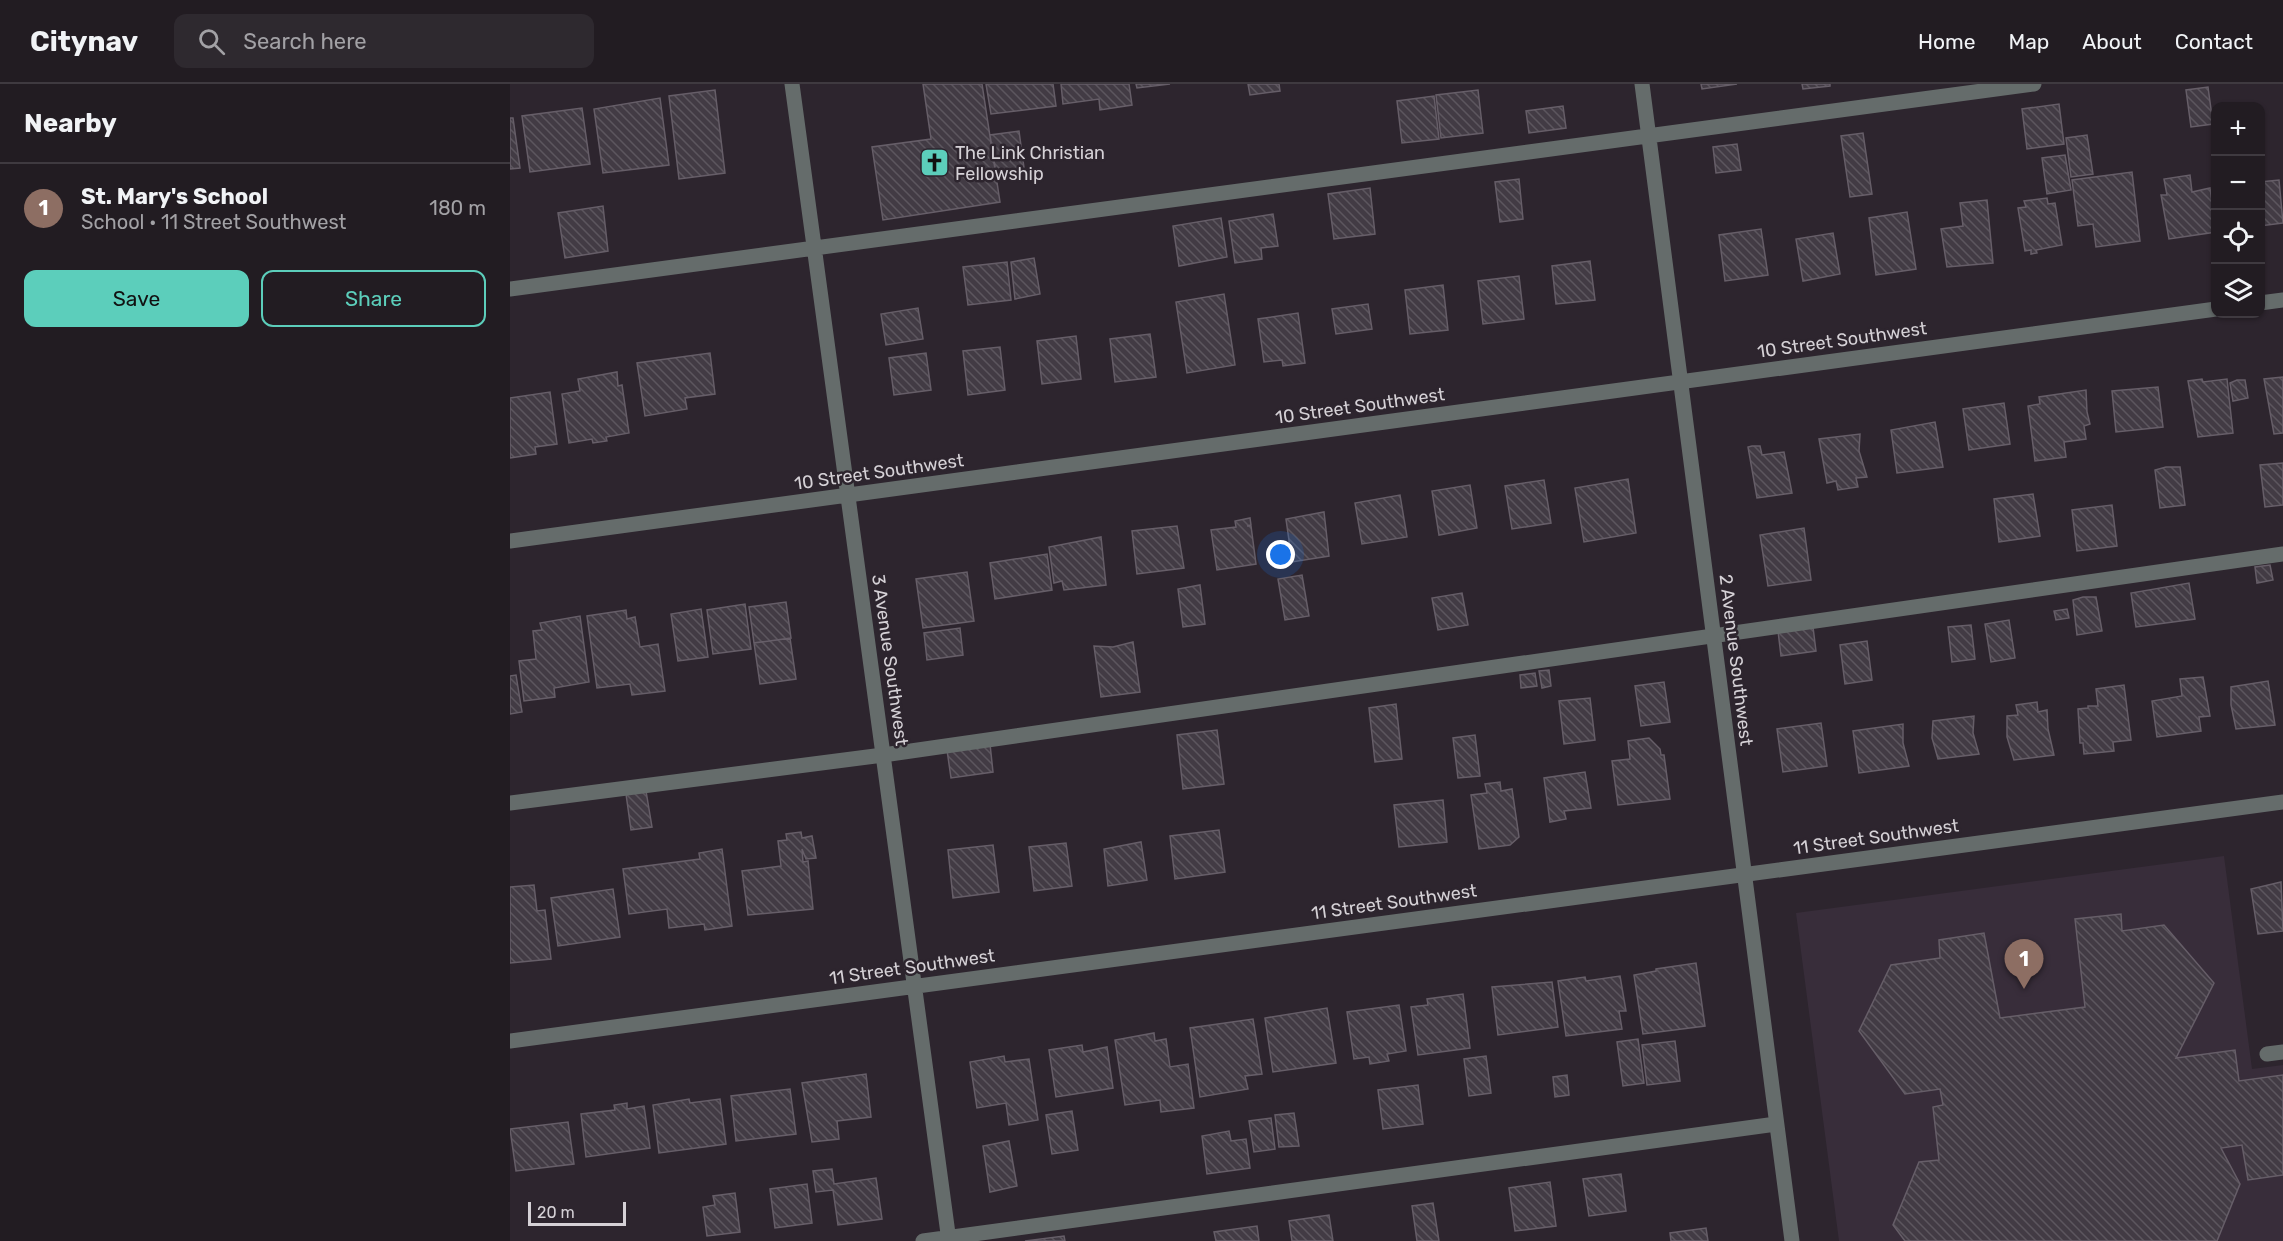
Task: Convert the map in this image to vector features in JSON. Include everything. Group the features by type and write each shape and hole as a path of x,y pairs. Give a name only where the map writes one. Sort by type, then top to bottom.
{"street":[{"name":"3 Avenue Southwest","path":"792,84 949,1239"},
{"name":"2 Avenue Southwest","path":"1642,84 1792,1241"},
{"path":"510,289 813,246 1649,139 2034,84"},
{"path":"2265,302 2283,300"},
{"name":"10 Street Southwest","path":"510,541 2211,310"},
{"path":"510,803 883,755 2283,554"},
{"name":"11 Street Southwest","path":"510,1041 2283,802"},
{"path":"2267,1054 2283,1052"},
{"path":"923,1241 1776,1124"}],"shaded area":[{"path":"2224,856 2252,1069 2283,1065 2283,1241 1839,1241 1796,913"}],"building":[{"name":"The Link Christian Fellowship","path":"923,84 982,84 1000,202 883,220 872,147 931,139"},
{"path":"986,84 1053,84 1056,106 991,114"},
{"path":"1061,84 1129,84 1132,105 1100,110 1099,99 1063,104"},
{"path":"1136,84 1170,84 1137,88"},
{"path":"1248,84 1279,84 1280,91 1250,95"},
{"path":"1701,84 1737,84 1702,89"},
{"path":"1802,84 1830,84 1830,86 1803,89"},
{"path":"2208,87 2211,124 2191,127 2186,90"},
{"path":"715,90 725,173 679,179 669,96"},
{"path":"1478,90 1483,133 1441,138 1436,95"},
{"path":"1434,96 1439,139 1402,143 1397,101"},
{"path":"660,98 669,165 603,173 594,109"},
{"path":"2059,104 2064,144 2027,149 2022,109"},
{"path":"1563,106 1566,128 1529,133 1526,111"},
{"path":"582,108 590,164 530,172 522,116"},
{"path":"510,118 513,118 520,168 510,169"},
{"path":"1019,131 1025,175 997,179 990,135"},
{"path":"1863,133 1872,194 1850,197 1841,136"},
{"path":"2087,135 2093,174 2071,177 2066,138"},
{"path":"1737,144 1741,170 1716,173 1713,147"},
{"path":"2065,155 2071,190 2047,194 2042,158"},
{"path":"2132,172 2140,241 2096,247 2093,224 2078,226 2072,180"},
{"path":"2190,175 2192,192 2210,188 2211,233 2169,239 2161,195 2167,195 2164,179"},
{"path":"1519,179 1523,219 1500,222 1495,182"},
{"path":"2279,180 2283,223 2265,225 2265,181"},
{"path":"1370,188 1375,234 1334,239 1328,194"},
{"path":"2047,198 2048,204 2055,203 2062,245 2036,250 2037,253 2031,254 2031,250 2025,251 2018,208 2026,207 2024,201"},
{"path":"1987,200 1993,263 1947,267 1941,229 1963,226 1960,203"},
{"path":"603,206 608,251 565,258 558,213"},
{"path":"1907,212 1916,269 1876,275 1869,218"},
{"path":"1273,214 1278,246 1261,248 1262,259 1235,263 1229,221"},
{"path":"1221,218 1227,257 1179,266 1173,226"},
{"path":"1761,229 1768,275 1725,281 1719,235"},
{"path":"1833,233 1840,274 1803,281 1796,239"},
{"path":"1034,258 1040,294 1015,299 1011,262"},
{"path":"1590,261 1595,300 1556,304 1552,266"},
{"path":"1007,262 1011,300 968,305 963,267"},
{"path":"1519,276 1524,319 1483,324 1478,281"},
{"path":"1443,285 1448,330 1410,334 1405,290"},
{"path":"1224,294 1235,365 1187,373 1176,302"},
{"path":"1368,304 1372,329 1336,334 1332,309"},
{"path":"918,308 923,339 886,345 881,314"},
{"path":"1298,313 1305,363 1283,366 1282,360 1264,362 1258,319"},
{"path":"1150,334 1156,377 1115,382 1110,339"},
{"path":"1076,336 1081,379 1042,384 1037,341"},
{"path":"1000,347 1005,390 968,395 963,351"},
{"path":"710,353 715,394 685,398 687,409 645,416 637,363"},
{"path":"926,353 931,390 894,395 889,358"},
{"path":"617,372 618,386 622,385 629,433 606,437 607,441 593,443 592,439 569,443 562,394 580,391 578,379"},
{"path":"2283,377 2283,433 2274,434 2264,379"},
{"path":"2202,379 2203,382 2227,379 2233,433 2198,437 2188,381"},
{"path":"2245,380 2248,398 2233,401 2230,383"},
{"path":"2158,387 2163,427 2116,432 2112,391"},
{"path":"2086,390 2090,424 2084,426 2086,439 2064,442 2066,457 2035,461 2028,406 2040,404 2039,397"},
{"path":"550,392 557,444 535,447 536,454 510,458 510,398"},
{"path":"2004,403 2010,444 1969,450 1963,409"},
{"path":"1935,422 1943,467 1897,473 1891,430"},
{"path":"1860,434 1859,451 1867,477 1856,478 1858,487 1838,490 1836,481 1827,483 1819,439"},
{"path":"1760,446 1762,455 1784,452 1792,493 1757,498 1748,447"},
{"path":"2283,463 2283,505 2265,507 2260,465"},
{"path":"2180,467 2185,505 2160,508 2155,470"},
{"path":"1628,479 1636,533 1584,542 1575,488"},
{"path":"1544,480 1551,523 1512,529 1505,486"},
{"path":"1470,485 1477,528 1439,535 1432,491"},
{"path":"2033,494 2040,536 1999,542 1994,499"},
{"path":"1400,495 1407,537 1362,544 1355,503"},
{"path":"2112,505 2117,546 2077,551 2072,510"},
{"path":"1324,512 1329,556 1292,562 1286,519"},
{"path":"1250,518 1251,525 1247,526 1251,526 1256,564 1217,570 1211,530 1236,527 1235,521"},
{"path":"1177,526 1184,568 1137,574 1132,531"},
{"path":"1804,528 1811,580 1768,586 1760,535"},
{"path":"1101,537 1106,585 1064,590 1062,581 1054,583 1049,547"},
{"path":"1047,554 1052,590 995,599 990,563"},
{"path":"2270,565 2273,580 2257,583 2255,567"},
{"path":"967,572 974,621 923,628 916,579"},
{"path":"1302,575 1309,616 1285,620 1278,579"},
{"path":"2189,583 2195,619 2136,627 2131,593"},
{"path":"1200,585 1205,624 1183,627 1178,589"},
{"path":"1462,593 1468,625 1438,630 1432,598"},
{"path":"2096,597 2102,631 2077,635 2073,600"},
{"path":"786,602 791,638 754,643 749,607"},
{"path":"745,604 751,649 713,654 707,610"},
{"path":"701,609 708,657 678,661 671,614"},
{"path":"2067,609 2069,618 2056,620 2054,611"},
{"path":"626,610 627,619 635,617 640,647 658,644 665,691 632,695 630,684 597,688 587,616"},
{"path":"580,616 589,682 554,688 555,697 524,701 519,661 536,659 533,631 542,630 540,623"},
{"path":"2009,620 2015,658 1991,662 1985,624"},
{"path":"1971,625 1975,659 1952,662 1948,627"},
{"path":"1813,627 1816,651 1781,656 1778,631"},
{"path":"960,628 963,655 927,660 924,633"},
{"path":"790,638 796,679 760,684 754,643"},
{"path":"1867,641 1872,680 1845,684 1840,645"},
{"path":"1133,642 1140,692 1101,697 1094,646 1113,647"},
{"path":"1549,670 1551,686 1542,688 1539,671"},
{"path":"1535,673 1537,686 1521,688 1520,675"},
{"path":"516,675 522,712 510,714 510,676"},
{"path":"2203,677 2210,716 2199,717 2201,731 2157,737 2152,701 2182,696 2180,679"},
{"path":"2268,681 2275,725 2236,729 2231,705 2231,687"},
{"path":"1664,682 1670,722 1641,726 1635,686"},
{"path":"2124,685 2131,740 2113,742 2114,751 2084,754 2083,743 2080,743 2078,709 2098,706 2096,689"},
{"path":"1590,698 1595,740 1564,744 1559,701"},
{"path":"2037,702 2038,712 2047,710 2048,729 2054,755 2014,760 2007,737 2007,716 2018,715 2016,705"},
{"path":"1396,704 1402,759 1375,762 1369,708"},
{"path":"1974,716 1973,733 1979,754 1938,759 1932,738 1933,721"},
{"path":"1821,723 1827,766 1783,772 1777,729"},
{"path":"1903,724 1903,743 1909,766 1859,773 1853,731"},
{"path":"1217,730 1224,784 1183,789 1177,735"},
{"path":"1475,735 1480,776 1458,778 1453,738"},
{"path":"1649,738 1660,749 1661,755 1664,755 1670,799 1618,805 1612,761 1630,759 1628,741"},
{"path":"990,744 993,772 951,778 947,750"},
{"path":"1585,772 1591,808 1564,811 1566,819 1550,822 1544,778"},
{"path":"1500,782 1501,791 1512,789 1519,837 1510,845 1479,849 1471,795 1487,793 1485,784"},
{"path":"646,791 652,827 631,830 626,794"},
{"path":"1443,800 1447,842 1399,847 1394,805"},
{"path":"1219,830 1225,872 1175,879 1170,836"},
{"path":"801,832 802,838 812,836 816,858 806,859 802,849 803,862 808,861 813,909 748,915 742,871 781,866 778,841 787,840 786,834"},
{"path":"1141,842 1147,880 1108,886 1104,849"},
{"path":"1066,843 1072,886 1034,891 1029,847"},
{"path":"993,845 999,892 953,898 948,850"},
{"path":"722,849 732,926 705,930 704,924 669,928 667,909 629,914 623,869 700,859 699,853"},
{"path":"2281,882 2283,931 2258,934 2251,889"},
{"path":"534,885 537,911 545,910 551,959 510,963 510,887"},
{"path":"613,889 620,937 558,946 551,898"},
{"path":"2121,914 2122,931 2164,925 2214,983 2176,1058 2235,1050 2239,1081 2283,1075 2283,1175 2248,1180 2242,1145 2221,1148 2240,1184 2217,1241 1905,1241 1893,1225 1919,1162 1939,1160 1933,1107 1943,1105 1940,1089 1905,1094 1859,1031 1891,965 1940,958 1939,940 1984,933 2000,1018 2085,1007 2075,919"},
{"path":"1696,963 1705,1026 1643,1034 1634,975"},
{"path":"1620,976 1626,1011 1619,1011 1622,1029 1566,1036 1558,981 1585,977 1586,981"},
{"path":"1552,982 1558,1027 1498,1035 1492,987"},
{"path":"1463,994 1470,1048 1418,1055 1411,1007 1428,1005 1427,999"},
{"path":"1399,1005 1406,1051 1387,1054 1389,1061 1370,1064 1369,1057 1354,1059 1347,1012"},
{"path":"1327,1008 1336,1063 1273,1072 1265,1018"},
{"path":"1253,1019 1262,1074 1245,1076 1248,1089 1200,1097 1190,1028"},
{"path":"1154,1033 1155,1041 1166,1039 1170,1067 1188,1064 1194,1108 1161,1112 1160,1100 1125,1105 1115,1040"},
{"path":"1638,1039 1644,1083 1623,1086 1617,1042"},
{"path":"1675,1041 1680,1081 1647,1085 1642,1045"},
{"path":"1082,1045 1083,1052 1107,1047 1113,1088 1056,1097 1049,1050"},
{"path":"1004,1056 1005,1062 1029,1059 1038,1120 1009,1125 1006,1103 977,1108 970,1062"},
{"path":"1486,1056 1491,1093 1469,1096 1464,1059"},
{"path":"866,1074 871,1117 837,1121 839,1139 812,1142 802,1083"},
{"path":"1567,1075 1569,1095 1555,1097 1553,1077"},
{"path":"1418,1085 1423,1124 1383,1129 1378,1090"},
{"path":"790,1089 796,1134 736,1141 731,1096"},
{"path":"689,1099 690,1103 720,1099 726,1144 659,1153 653,1105"},
{"path":"627,1103 627,1109 644,1106 650,1148 586,1157 581,1114 615,1110 614,1105"},
{"path":"1072,1111 1078,1150 1052,1154 1046,1115"},
{"path":"1294,1113 1299,1146 1279,1147 1275,1115"},
{"path":"1271,1118 1275,1149 1254,1152 1249,1121"},
{"path":"568,1122 574,1164 516,1171 510,1129"},
{"path":"1229,1131 1231,1141 1246,1139 1250,1168 1207,1174 1202,1136"},
{"path":"1009,1141 1017,1186 990,1192 983,1146"},
{"path":"832,1169 834,1184 876,1178 882,1219 838,1225 833,1190 816,1192 813,1171"},
{"path":"1621,1174 1626,1211 1589,1216 1583,1179"},
{"path":"1550,1182 1556,1226 1515,1231 1509,1188"},
{"path":"807,1184 812,1223 775,1228 770,1189"},
{"path":"735,1193 740,1232 707,1236 703,1207 715,1205 713,1196"},
{"path":"1433,1203 1439,1241 1417,1241 1412,1206"},
{"path":"1329,1215 1333,1241 1292,1241 1289,1221"},
{"path":"1257,1226 1259,1241 1216,1241 1214,1232"},
{"path":"1706,1228 1708,1241 1671,1241 1670,1233"},
{"path":"1064,1236 1065,1241 1025,1241"}],"place":[{"name":"The Link Christian Fellowship","path":"934,163"},
{"name":"St. Mary's School","path":"2024,989"}]}
